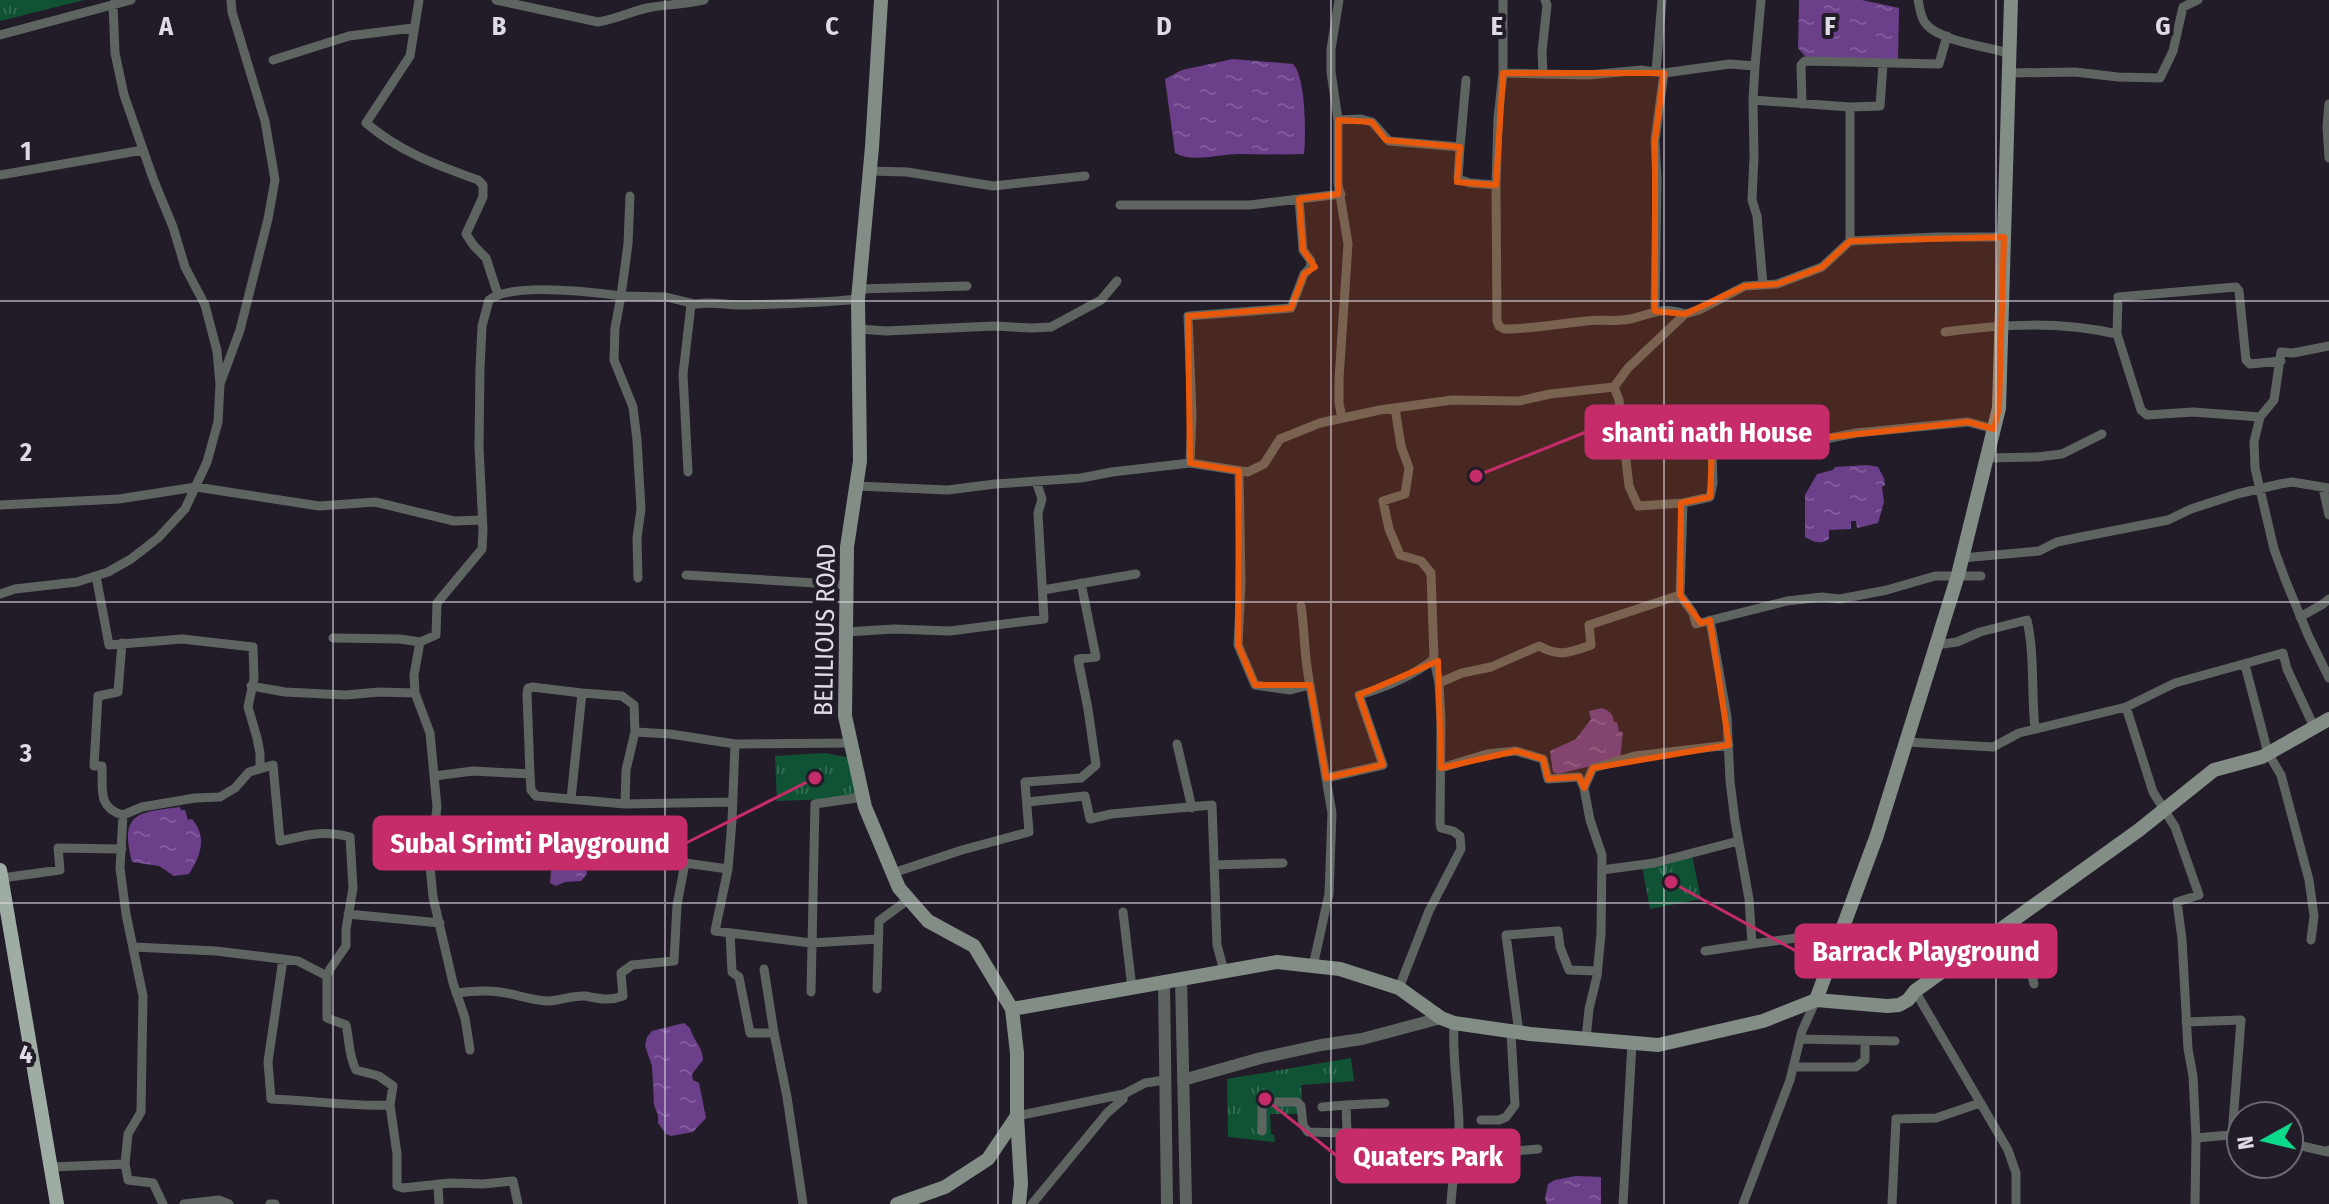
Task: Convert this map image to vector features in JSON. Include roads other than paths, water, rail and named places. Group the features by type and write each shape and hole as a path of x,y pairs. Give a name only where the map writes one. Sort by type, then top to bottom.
{"main road":[{"name":"BELILIOUS ROAD","path":"881,0 859,294 860,461 847,547 845,716 865,807 899,888 928,921 974,946 1012,1009 1017,1053 1019,1204"},
{"path":"1816,1000 1877,835 1958,575 1999,408 2011,0"},
{"path":"1012,1009 1277,962 1340,969 1399,988 1448,1020 1515,1032 1658,1045 1763,1021 1816,1000 1899,1005 2214,770 2268,753 2329,719"},
{"path":"1,874 57,1204"},
{"path":"897,1204 945,1187 988,1159 1017,1116"}],"street":[{"path":"0,35 131,0"},
{"path":"220,384 240,330 275,180 265,121 231,0"},
{"path":"419,0 410,56 366,123 412,155 478,180 483,185 483,197 466,234 486,258 498,295"},
{"path":"496,0 598,22 645,8 704,0"},
{"path":"1339,0 1331,49 1331,72 1338,120 1338,183 1348,244 1339,379 1342,418"},
{"path":"1503,0 1503,73 1496,185 1499,326 1522,329 1629,319 1655,311 1672,310 1685,314"},
{"path":"1543,74 1545,0"},
{"path":"1655,311 1655,140 1662,0"},
{"path":"1761,0 1753,100 1752,200 1757,216 1763,285"},
{"path":"1918,0 1921,16 1928,27 1947,36 2009,53"},
{"path":"2009,73 2075,72 2160,78 2173,51 2183,7 2198,0"},
{"path":"0,594 26,587 77,582 108,572 158,538 185,509 207,462 218,422 220,384 217,351 205,305 185,267 124,95 115,53 113,4"},
{"path":"273,60 349,36 413,28"},
{"path":"1802,104 1801,65 1805,61 1939,64 1947,36"},
{"path":"1503,73 1589,75 1641,70 1660,73 1730,64 1755,66"},
{"path":"1753,100 1850,107 1880,106 1883,64"},
{"path":"1466,80 1458,179 1496,185"},
{"path":"2329,104 2329,158"},
{"path":"1850,107 1850,241"},
{"path":"1338,120 1372,122 1389,141 1460,147"},
{"path":"0,175 143,150"},
{"path":"870,171 907,172 993,186 1085,176"},
{"path":"1120,205 1236,206 1341,194"},
{"path":"630,196 628,244 615,328 614,360 633,407 637,440 641,509 637,538 638,578"},
{"path":"1190,463 1192,414 1188,316 1291,308 1311,261 1303,250 1299,199"},
{"path":"856,486 948,490 1081,478 1190,463 1248,472 1264,464 1280,439 1320,423 1452,400 1519,401 1550,394 1614,387 1628,368 1685,314 1745,286 1777,284 1822,267 1850,241 2004,237"},
{"path":"859,329 1051,327 1101,300 1117,281"},
{"path":"688,472 683,374 691,305 705,301 742,305 818,303 859,294 967,286"},
{"path":"2260,417 2193,412 2147,415 2141,410 2117,334 2118,297 2236,287 2239,291 2246,360 2250,364 2281,361"},
{"path":"333,638 420,642 436,635 437,603 482,549 479,446 482,326 489,300 498,295 566,289 621,296 666,297 695,304"},
{"path":"1945,332 2001,325 2051,324 2117,334"},
{"path":"2329,346 2293,353 2281,352 2274,400 2260,417 2254,442 2255,468 2274,549 2300,617 2329,678"},
{"path":"1614,387 1619,400 1629,486 1638,506 1683,503 1710,497 1713,483 1712,450 1725,446 1786,438 1825,439 1968,422 1994,429"},
{"path":"1395,408 1401,446 1409,468 1405,494 1383,501 1389,529 1400,555 1421,561 1431,573 1434,659 1439,683 1441,828 1460,836 1461,849 1429,911 1399,988"},
{"path":"1987,458 2062,454 2102,434"},
{"path":"1239,471 1241,582 1238,645 1255,685 1290,690 1310,685"},
{"path":"846,632 894,629 950,631 1044,619 1038,513 1042,499 1036,481"},
{"path":"1962,558 2039,551 2069,539 2168,520 2191,509 2292,482 2326,488 2329,515"},
{"path":"0,505 119,499 196,487 319,506 375,502 454,521 482,520"},
{"path":"1683,503 1680,595 1693,613 1696,624 1787,601 1822,597 1840,599 1935,576 1981,576"},
{"path":"1043,590 1136,574"},
{"path":"686,575 847,585"},
{"path":"96,576 109,645 182,639 253,647 254,679 248,707 257,738 260,767"},
{"path":"893,873 1029,832 1025,782 1081,778 1096,765 1078,659 1096,657 1081,583"},
{"path":"1439,683 1462,673 1491,667 1539,646 1553,654 1591,645 1589,625 1680,595"},
{"path":"2300,617 2329,599"},
{"path":"1301,606 1306,639 1303,650 1332,813 1329,894 1313,966"},
{"path":"1710,620 1723,685 1730,781 1749,899 1752,944"},
{"path":"1936,645 1957,642 1980,632 2027,620 2032,642 2031,699 2035,729"},
{"path":"420,642 414,675 415,693 430,733 437,807 430,866 433,897 465,1018 470,1050"},
{"path":"122,643 118,692 98,696 94,766 102,766 104,803 111,812 123,815 142,807 220,797 235,788 249,772 273,765 280,841 330,832 350,837 353,888 346,946 327,976 327,1018 346,1025 349,1057 356,1070 379,1076 393,1086 390,1105 397,1154 397,1186 513,1181 518,1204"},
{"path":"1906,742 1993,747 2019,733 2126,707 2175,683 2283,653 2287,669 2314,727"},
{"path":"1326,778 1383,765 1359,695 1386,687 1420,670 1434,659"},
{"path":"2245,665 2268,753 2281,775 2309,880 2314,916 2311,940"},
{"path":"251,686 285,692 346,695 415,693"},
{"path":"625,804 626,770 635,732 634,705 622,696 528,688 531,790 536,796 625,804 732,802"},
{"path":"571,799 582,693"},
{"path":"2126,707 2153,792 2175,827 2199,895 2177,902 2193,1076 2195,1204"},
{"path":"635,732 735,744 851,743"},
{"path":"735,744 728,869 715,931 811,943 878,939"},
{"path":"1177,744 1192,808"},
{"path":"1584,788 1593,768 1635,756 1729,745"},
{"path":"1441,768 1487,754 1516,751 1543,759 1548,779 1579,777 1602,855 1601,934 1586,1039"},
{"path":"434,776 473,771 530,774"},
{"path":"1027,802 1085,796 1090,819 1111,814 1212,805 1217,945 1224,971"},
{"path":"811,992 815,804 863,797"},
{"path":"123,815 120,868 126,914 143,987 141,1112 128,1134 125,1164 128,1180 153,1183 163,1204"},
{"path":"1602,870 1654,863 1738,841"},
{"path":"1,874 60,870 58,848 122,849"},
{"path":"456,993 502,992 548,1001 584,996 593,999 623,996 621,973 632,965 674,961 677,905 685,863 728,869"},
{"path":"1214,865 1283,863"},
{"path":"877,989 879,921 909,899"},
{"path":"1123,912 1132,988"},
{"path":"348,914 440,923"},
{"path":"2015,920 2034,984"},
{"path":"1481,1120 1506,1117 1515,1105 1515,1032 1506,935 1558,931 1560,947 1569,970 1597,971"},
{"path":"730,933 732,972 739,977 750,1033 774,1033"},
{"path":"1705,951 1811,936 1836,945"},
{"path":"134,947 216,951 298,961 327,976"},
{"path":"283,959 268,1062 271,1099 355,1106 390,1105"},
{"path":"764,969 803,1204"},
{"path":"1181,978 1186,1204"},
{"path":"1164,982 1167,1204"},
{"path":"1915,991 2008,1150 2016,1173 2016,1204"},
{"path":"1743,1204 1816,1000"},
{"path":"1183,1080 1261,1058 1448,1020 1458,1136 1451,1204"},
{"path":"2186,1022 2241,1020 2237,1100"},
{"path":"1800,1039 1895,1041"},
{"path":"1793,1067 1860,1066 1865,1060 1865,1041"},
{"path":"1623,1204 1632,1043"},
{"path":"1017,1116 1124,1094 1145,1083 1165,1080"},
{"path":"1032,1204 1107,1113 1123,1099 1124,1094"},
{"path":"1262,1131 1261,1106 1265,1102 1299,1104 1303,1125 1308,1132 1458,1136"},
{"path":"1322,1107 1385,1103"},
{"path":"1892,1204 1896,1119 1936,1118 1980,1103"},
{"path":"1346,1105 1347,1132"},
{"path":"2196,1138 2225,1135"},
{"path":"2305,1147 2329,1150"},
{"path":"1457,1156 1538,1149"},
{"path":"51,1167 125,1164"},
{"path":"438,1184 439,1204"},
{"path":"184,1204 219,1200 229,1204"}],"water":[{"path":"1799,0 1862,0 1899,8 1898,62 1806,57 1798,48"},
{"path":"1233,59 1293,64 1303,93 1304,154 1239,154 1198,158 1175,153 1165,79 1182,70"},
{"path":"1835,467 1878,467 1884,478 1884,502 1878,523 1857,528 1856,521 1851,521 1851,529 1829,530 1829,539 1823,542 1805,537 1805,495 1817,474"},
{"path":"1602,708 1611,713 1619,731 1623,732 1620,759 1558,774 1553,772 1550,751 1576,739 1591,719 1589,711"},
{"path":"180,807 185,810 188,820 192,819 197,826 201,840 199,854 189,874 174,876 159,866 132,862 128,833 135,818 153,811"},
{"path":"564,823 580,828 588,843 598,849 598,856 586,861 587,874 581,881 556,886 550,883 555,830"},
{"path":"684,1023 690,1028 703,1055 703,1060 692,1074 693,1080 699,1083 706,1118 693,1132 671,1136 658,1123 652,1066 645,1046 652,1031"},
{"path":"1576,1176 1601,1177 1601,1204 1547,1204 1548,1184"}],"place":[{"name":"shanti nath House","path":"1476,476"},
{"name":"Subal Srimti Playground","path":"815,778"},
{"name":"Barrack Playground","path":"1671,882"},
{"name":"Quaters Park","path":"1265,1099"}]}
